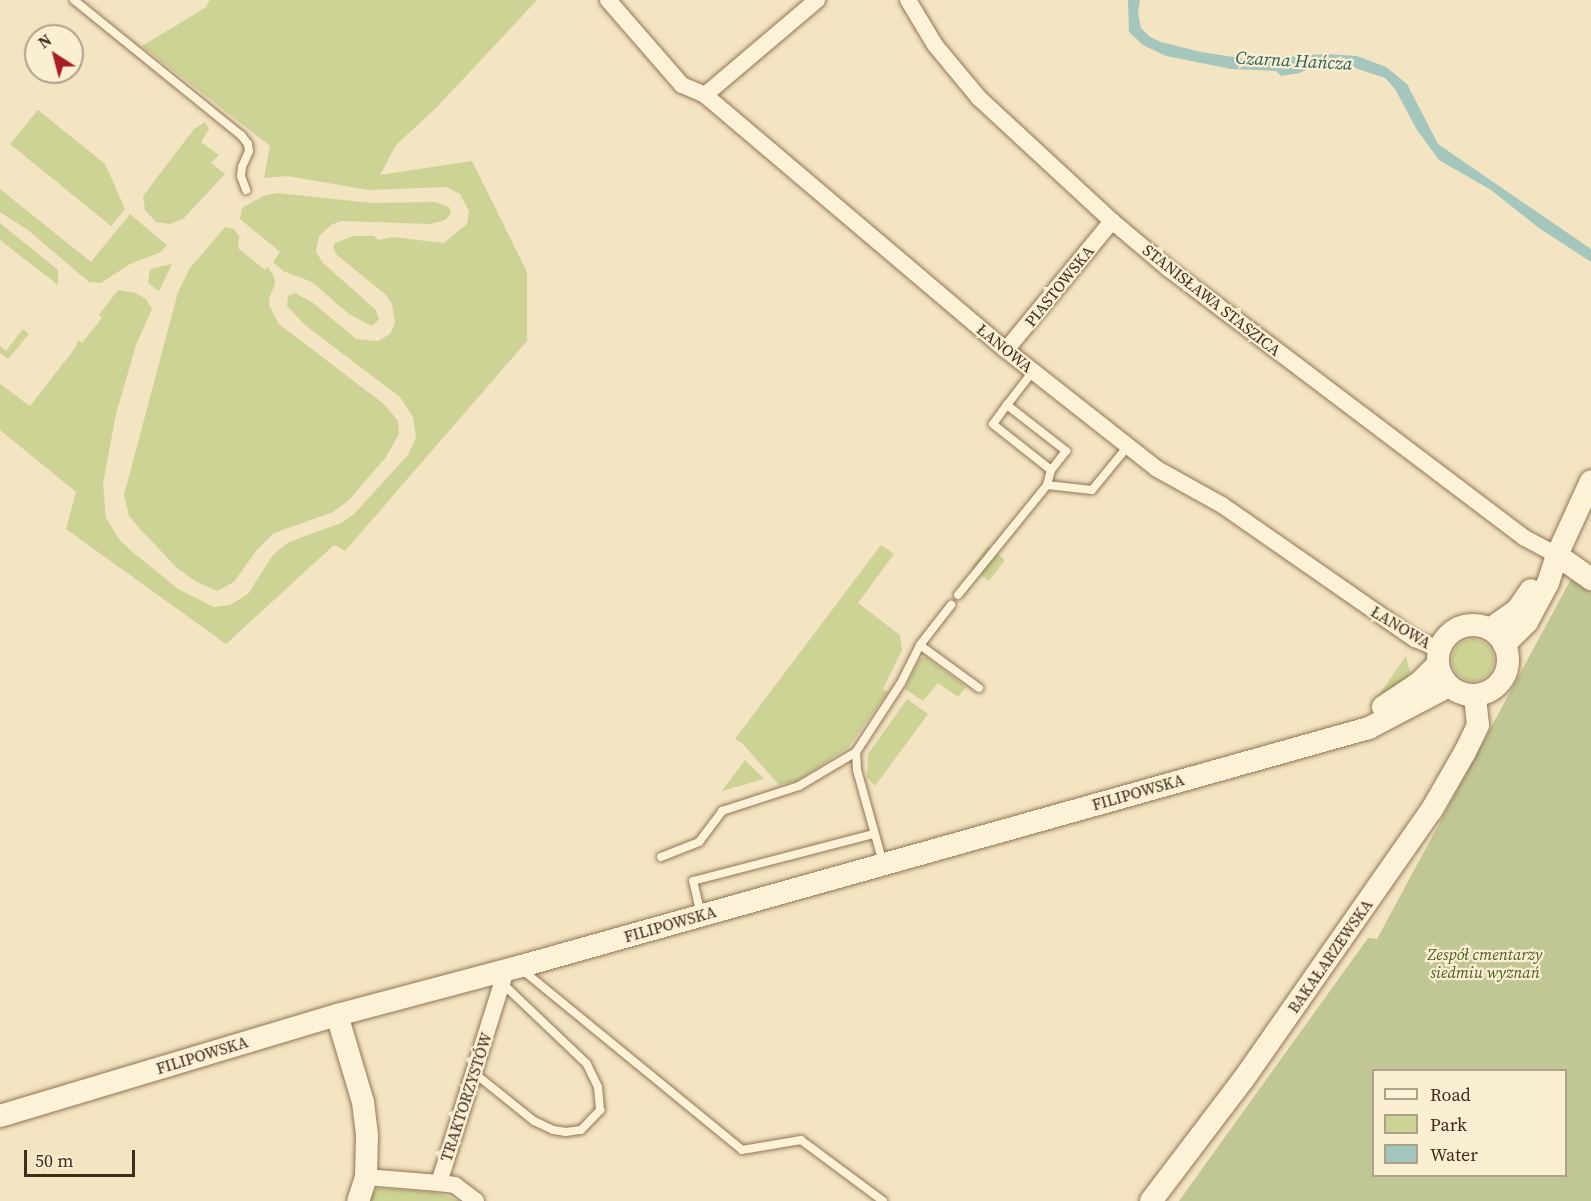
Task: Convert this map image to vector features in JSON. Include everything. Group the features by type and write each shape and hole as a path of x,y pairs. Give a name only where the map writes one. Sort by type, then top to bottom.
{"street":[{"name":"ŁANOWA","path":"608,0 682,85 705,95 1006,350 1157,469 1222,505 1438,657"},
{"path":"705,95 817,0"},
{"name":"STANISŁAWA STASZICA","path":"909,0 935,45 979,98 1112,221 1169,269 1504,522 1557,555"},
{"name":"PIASTOWSKA","path":"1006,350 1112,221"},
{"path":"1497,637 1527,622 1548,582 1557,555 1591,481"},
{"path":"1557,555 1591,579"},
{"path":"1470,625 1497,637 1507,667 1496,687 1475,695 1457,692 1449,686 1438,657 1451,633 1460,627 1470,625"},
{"name":"FILIPOWSKA","path":"1342,735 1419,683 1438,657"},
{"name":"FILIPOWSKA","path":"0,1116 337,1015 509,974 701,915 1369,728 1449,686"},
{"name":"BAKAŁARZEWSKA","path":"1151,1201 1261,1054 1431,811 1478,725 1475,695"},
{"name":"TRAKTORZYSTÓW","path":"476,1201 455,1185 439,1183 473,1072 509,974"},
{"path":"337,1015 363,1102 366,1177 358,1201"},
{"path":"366,1177 439,1183"}],"lane":[{"path":"74,0 241,135 248,144 249,151 242,166 241,176 246,190"},
{"path":"1033,371 993,424 1051,470"},
{"path":"958,595 1047,484 1051,470 1066,451 1007,405"},
{"path":"1047,484 1092,490 1128,446"},
{"path":"661,857 699,842 722,811 800,786 856,752 891,701 920,645 951,605"},
{"path":"920,645 979,688"},
{"path":"856,752 857,770 873,834 883,863"},
{"path":"701,915 693,881 873,834"},
{"path":"473,1072 534,1121 553,1130 566,1132 581,1130 600,1110 598,1087 587,1064 509,974"},
{"path":"509,974 742,1150 801,1140 883,1201"}],"green space":[{"path":"210,0 537,0 437,107 396,145 380,175 472,161 527,272 527,341 345,551 334,545 226,644 66,529 76,492 0,430 0,384 30,406 76,347 78,340 82,343 102,318 99,315 118,290 136,293 146,299 152,309 136,345 116,414 103,484 106,518 119,539 129,549 178,589 214,607 230,605 248,594 273,555 289,542 341,523 353,515 408,455 416,438 413,417 400,397 305,325 287,306 288,296 295,293 313,303 356,339 378,341 390,334 395,323 392,304 386,295 337,255 333,248 335,243 353,236 374,236 378,240 392,237 444,243 467,224 469,211 460,194 446,187 369,190 287,176 264,178 270,146 142,46 205,8"},
{"path":"38,110 105,164 125,209 111,226 10,144"},
{"path":"205,122 209,129 201,142 219,155 211,163 225,174 183,219 170,224 156,222 145,210 143,196 194,129"},
{"path":"0,189 91,262 130,214 167,245 161,252 130,264 101,283 89,282 28,230 0,212"},
{"path":"277,193 372,203 435,202 449,207 451,214 445,220 430,224 341,221 331,225 319,236 316,252 323,263 376,310 379,319 372,326 349,314 312,282 283,271 273,262 280,252 240,219 242,208 263,196"},
{"path":"0,223 58,270 58,285 0,240"},
{"path":"225,227 234,229 239,236 238,248 265,270 268,267 274,277 275,284 269,305 279,324 385,405 398,421 399,434 386,457 349,500 333,512 274,533 256,551 234,582 217,591 197,582 177,568 129,516 124,495 178,292 190,268"},
{"path":"172,264 159,291 148,283 150,269"},
{"path":"23,329 29,334 8,359 0,353 0,346 6,351"},
{"path":"881,545 894,554 858,603 900,635 902,650 883,689 888,692 848,748 797,781 779,785 742,743 735,739"},
{"path":"988,546 1005,560 989,581 971,568"},
{"name":"Zespół cmentarzy siedmiu wyznań","path":"1571,579 1591,593 1591,1201 1179,1201 1368,938 1377,939"},
{"path":"1473,639 1488,645 1494,660 1488,675 1473,681 1458,675 1452,660 1458,645"},
{"path":"1406,656 1410,673 1406,680 1374,702"},
{"path":"926,657 966,687 958,697 938,683 923,701 905,689 920,659"},
{"path":"907,699 928,714 875,786 867,777 868,754"},
{"path":"745,760 764,779 722,791"},
{"path":"378,1188 434,1192 461,1201 369,1201 371,1194"}],"water":[{"name":"Czarna Hańcza","path":"1128,0 1140,0 1138,12 1141,28 1150,37 1161,42 1201,52 1246,59 1326,54 1357,56 1386,67 1407,84 1438,144 1591,249 1591,262 1539,228 1491,190 1439,160 1417,130 1395,89 1385,78 1355,68 1315,65 1300,73 1281,76 1276,71 1231,69 1166,56 1143,45 1129,32"}]}
